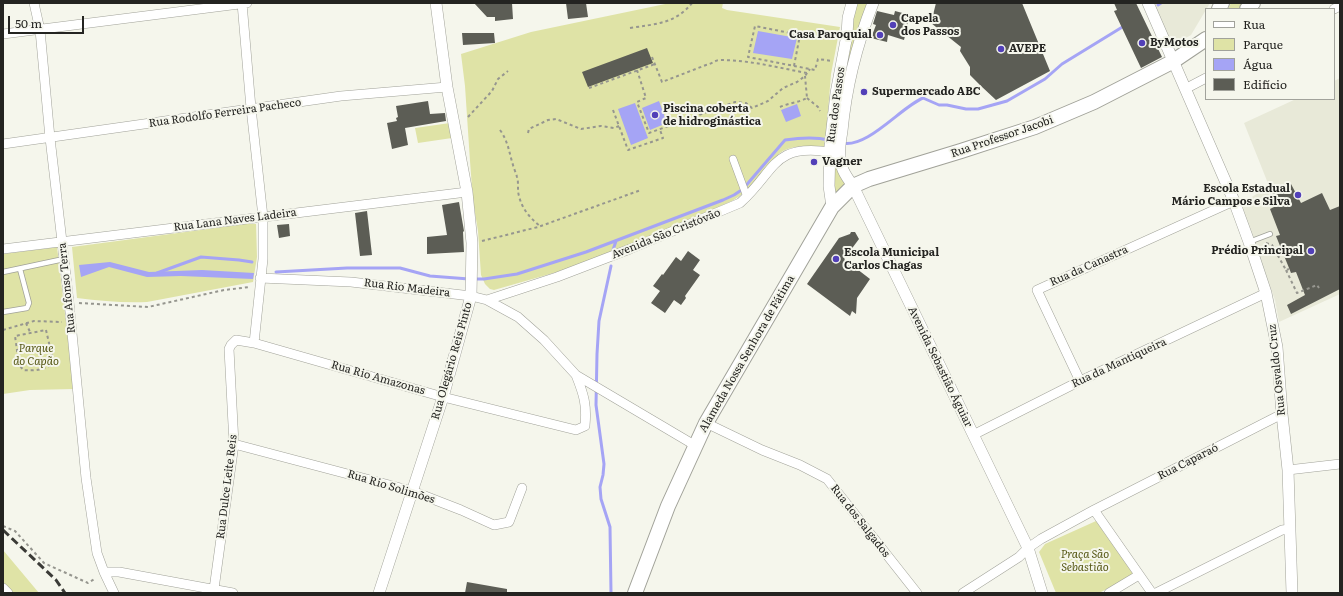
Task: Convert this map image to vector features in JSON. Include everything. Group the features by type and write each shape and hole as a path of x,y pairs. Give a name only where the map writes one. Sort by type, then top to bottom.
{"main road":[{"path":"1177,59 1205,29"},
{"path":"1177,59 1205,40"},
{"name":"Rua Professor Jacobi","path":"832,207 853,186 869,178 961,152 1035,127 1094,102 1177,59"},
{"name":"Alameda Nossa Senhora de Fátima","path":"635,593 668,506 706,423 832,207"}],"street":[{"name":"Rua Afonso Terra","path":"34,3 40,30 86,478 97,552 114,593"},
{"path":"3,34 244,3 251,108 263,217 263,259 254,343"},
{"name":"Rua Olegário Reis Pinto","path":"380,593 443,397 472,285 472,243 466,192 447,87 436,3"},
{"name":"Rua dos Passos","path":"832,207 829,186 834,144 836,93 847,35 848,18 852,3"},
{"name":"Rua dos Passos","path":"853,186 842,167 834,144 844,111 855,60 865,24 873,3"},
{"name":"Rua Osvaldo Cruz","path":"1148,3 1177,59 1185,89 1252,241 1266,293 1277,347 1288,470 1292,593"},
{"path":"1185,89 1205,79"},
{"name":"Rua Rodolfo Ferreira Pacheco","path":"3,144 341,96 447,87"},
{"name":"Avenida São Cristóvão","path":"487,300 557,277 630,249 740,203 761,182 772,166 783,156 795,151 818,150 834,144"},
{"path":"733,159 747,197"},
{"name":"Avenida Sebastião Águiar","path":"853,186 1028,548"},
{"name":"Rua Lana Naves Ladeira","path":"3,249 466,192"},
{"name":"Rua da Canastra","path":"1080,381 1037,290 1234,201"},
{"name":"Rua Rio Madeira","path":"260,282 351,282 472,285 487,300 518,317 544,340 576,376 696,446"},
{"name":"Rua da Mantiqueira","path":"973,435 1080,381 1266,293"},
{"name":"Rua Rio Amazonas","path":"236,340 254,343 443,397 576,430 585,426 586,412 584,395 576,376"},
{"name":"Rua Dulce Leite Reis","path":"214,589 234,444 229,349 236,340"},
{"name":"Rua Caparaó","path":"1094,510 1282,414"},
{"name":"Rua dos Salgados","path":"706,423 762,450 800,465 827,479 917,593"},
{"name":"Rua Rio Solimões","path":"234,444 412,491 461,510 494,525 510,522 522,488"},
{"path":"1288,470 1340,464"},
{"path":"963,593 1019,556 1041,539 1094,510 1152,593"},
{"path":"1156,593 1282,530 1290,529"},
{"path":"1028,548 1042,593"},
{"path":"104,572 119,572 233,593"},
{"path":"1109,593 1139,575"},
{"path":"3,588 8,593"}],"lane":[{"path":"1252,241 1270,234"},
{"path":"3,272 20,270 64,259"},
{"path":"3,312 27,308 29,303 20,270"}],"path":[{"path":"630,28 656,25 669,21 683,13 692,3"},
{"path":"794,66 800,35 755,26 748,57 794,66 815,70 818,59 833,61"},
{"path":"652,57 662,82 706,65 710,65 719,60 740,61 807,73"},
{"path":"589,88 655,64"},
{"path":"746,110 768,101 783,88 797,82 805,76 810,69"},
{"path":"637,70 646,98 637,102 649,134 734,102 746,103 752,108"},
{"path":"468,117 492,91 498,79 508,71"},
{"path":"805,76 807,98 818,107 820,111"},
{"path":"780,107 793,102 802,101 807,98"},
{"path":"613,110 628,150 663,138 660,130"},
{"path":"528,133 529,129 536,125 548,120 556,119 581,129 601,126 614,128 619,126"},
{"path":"500,130 509,147 512,164 517,177 518,195 524,210 533,221 540,226"},
{"path":"479,242 540,226 641,190"},
{"path":"1252,241 1272,245 1297,293 1317,285 1320,288"},
{"path":"69,302 148,306 260,282"},
{"path":"3,330 34,321 71,323"},
{"path":"26,323 30,332"},
{"path":"46,330 52,356 51,365 43,370 23,370 19,364 15,336 30,332 46,330"},
{"path":"3,526 15,531 44,563 88,584 104,572"}],"shaded area":[{"path":"1152,3 1210,3 1207,8 1205,8 1205,11 1191,35 1170,47"},
{"name":"Escola Estadual Mário Campos e Silva","path":"1340,78 1340,294 1279,322 1275,300 1241,204 1269,186 1244,123 1294,100 1335,100 1335,80"}],"green space":[{"path":"670,3 723,3 722,8 727,10 840,27 831,74 825,149 804,146 795,147 781,152 747,190 732,201 623,249 557,272 494,290 490,289 485,284 481,275 478,231 473,201 465,86 461,54 531,32"},
{"path":"854,3 871,3 839,151 849,184 838,193 835,192 833,149"},
{"path":"1231,3 1247,3 1240,8 1228,8"},
{"path":"450,123 452,138 418,143 415,128"},
{"path":"246,224 256,224 257,257 253,282 147,302 112,302 77,298 72,247"},
{"name":"Parque do Capão","path":"57,247 74,389 30,390 3,394 3,254"},
{"name":"Praça São Sebastião","path":"1096,521 1134,575 1099,593 1056,593 1039,552 1045,544"},
{"path":"3,550 39,593 3,593"}],"water":[{"path":"758,31 797,38 792,59 753,53"},
{"name":"Piscina coberta de hidroginástica","path":"659,101 667,123 650,130 642,108"},
{"path":"635,103 648,138 631,145 618,109"},
{"path":"797,104 801,116 786,122 781,110"},
{"path":"110,262 149,272 202,270 254,273 253,279 181,276 147,277 109,267 81,277 79,265"}],"building":[{"path":"474,3 512,3 513,19 495,21 495,17 487,17"},
{"path":"566,3 586,3 588,17 568,19"},
{"name":"AVEPE","path":"936,3 1022,3 1050,71 996,100 970,75 970,67 960,51 961,47 931,23"},
{"name":"ByMotos","path":"1114,3 1136,3 1162,57 1141,68 1114,11 1117,10"},
{"name":"Capela dos Passos","path":"877,11 894,15 895,11 910,15 904,40 888,35 887,42 871,38 876,25 873,24"},
{"path":"462,33 494,33 495,43 463,45"},
{"path":"647,48 653,63 588,87 582,72"},
{"path":"428,101 430,114 445,113 446,121 405,128 408,145 392,149 387,123 397,121 396,118 398,117 396,106"},
{"name":"Prédio Principal","path":"1291,184 1301,203 1322,193 1330,210 1340,206 1340,289 1291,314 1287,305 1305,295 1296,272 1291,273 1276,236 1280,235 1270,209 1278,205 1271,191"},
{"path":"459,202 464,231 464,252 427,254 427,237 447,235 442,205"},
{"path":"367,211 372,255 360,256 355,213"},
{"path":"289,224 290,236 279,238 277,225"},
{"path":"851,232 855,232 859,239 844,259 870,279 857,298 856,314 852,311 850,316 807,284 839,238 850,234"},
{"path":"688,251 700,260 693,270 700,275 685,296 686,298 681,305 674,300 665,313 651,303 660,291 653,286 676,257 681,261"},
{"path":"467,582 507,589 507,593 465,593"}],"waterway":[{"path":"842,143 852,143 873,134 914,103 923,98 939,105 966,109 978,109 1007,101 1045,79 1062,64 1124,26"},
{"path":"474,279 517,274 586,252 723,200 743,189 785,140 807,138 829,140"},
{"path":"613,250 616,241"},
{"path":"157,273 201,257 252,262"},
{"path":"611,266 599,321 596,405 604,464 600,487 601,499 610,527 611,593"},
{"path":"276,272 347,268 400,268 430,276 469,279"}],"railway":[{"path":"3,530 56,580 65,593"}],"place":[{"name":"Capela dos Passos","path":"893,25"},
{"name":"Casa Paroquial","path":"880,35"},
{"name":"ByMotos","path":"1142,43"},
{"name":"AVEPE","path":"1001,49"},
{"name":"Supermercado ABC","path":"864,92"},
{"name":"Piscina coberta de hidroginástica","path":"655,115"},
{"name":"Vagner","path":"814,162"},
{"name":"Escola Estadual Mário Campos e Silva","path":"1298,195"},
{"name":"Prédio Principal","path":"1311,251"},
{"name":"Escola Municipal Carlos Chagas","path":"836,259"}]}
